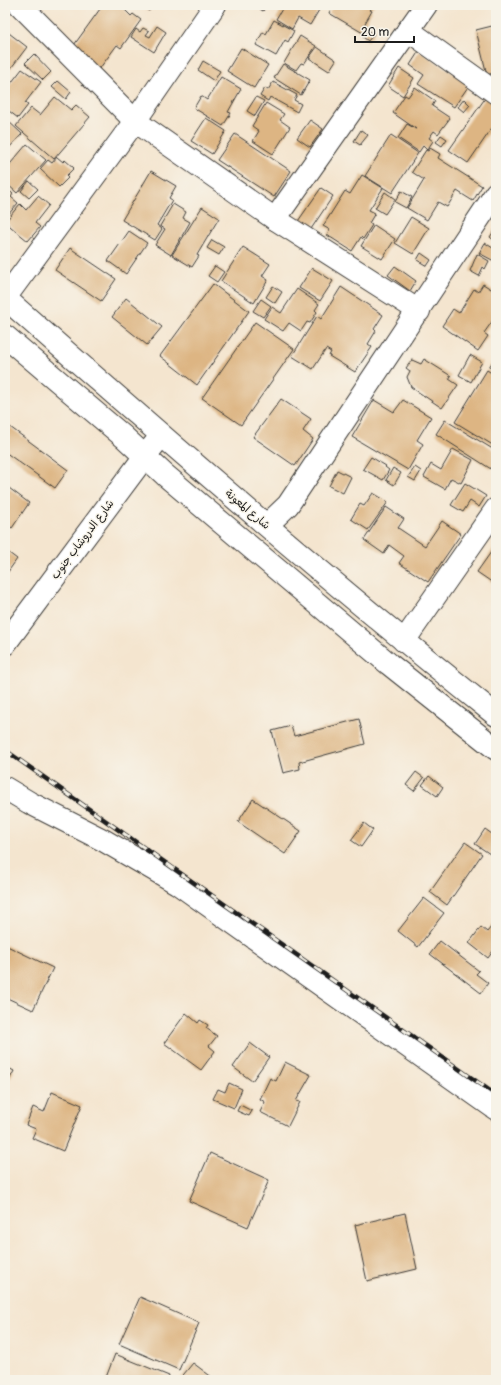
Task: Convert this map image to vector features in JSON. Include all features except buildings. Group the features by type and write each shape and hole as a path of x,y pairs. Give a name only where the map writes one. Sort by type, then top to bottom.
{"main road":[{"path":"20,5 135,121 275,219 419,311"},
{"path":"5,298 135,121 215,5"},
{"path":"275,219 426,5"},
{"path":"408,30 496,93"},
{"path":"267,525 288,505 419,311 496,193"},
{"name":"شارع المعونة","path":"5,298 161,436 404,641 496,715"},
{"path":"5,336 145,456 165,475 389,664 496,749"},
{"name":"شارع الدروشاب جنوب","path":"5,644 161,436"},
{"path":"404,641 496,509"},
{"path":"5,788 30,803 103,840 178,883 496,1109"}],"railway":[{"path":"5,750 496,1095"}]}
